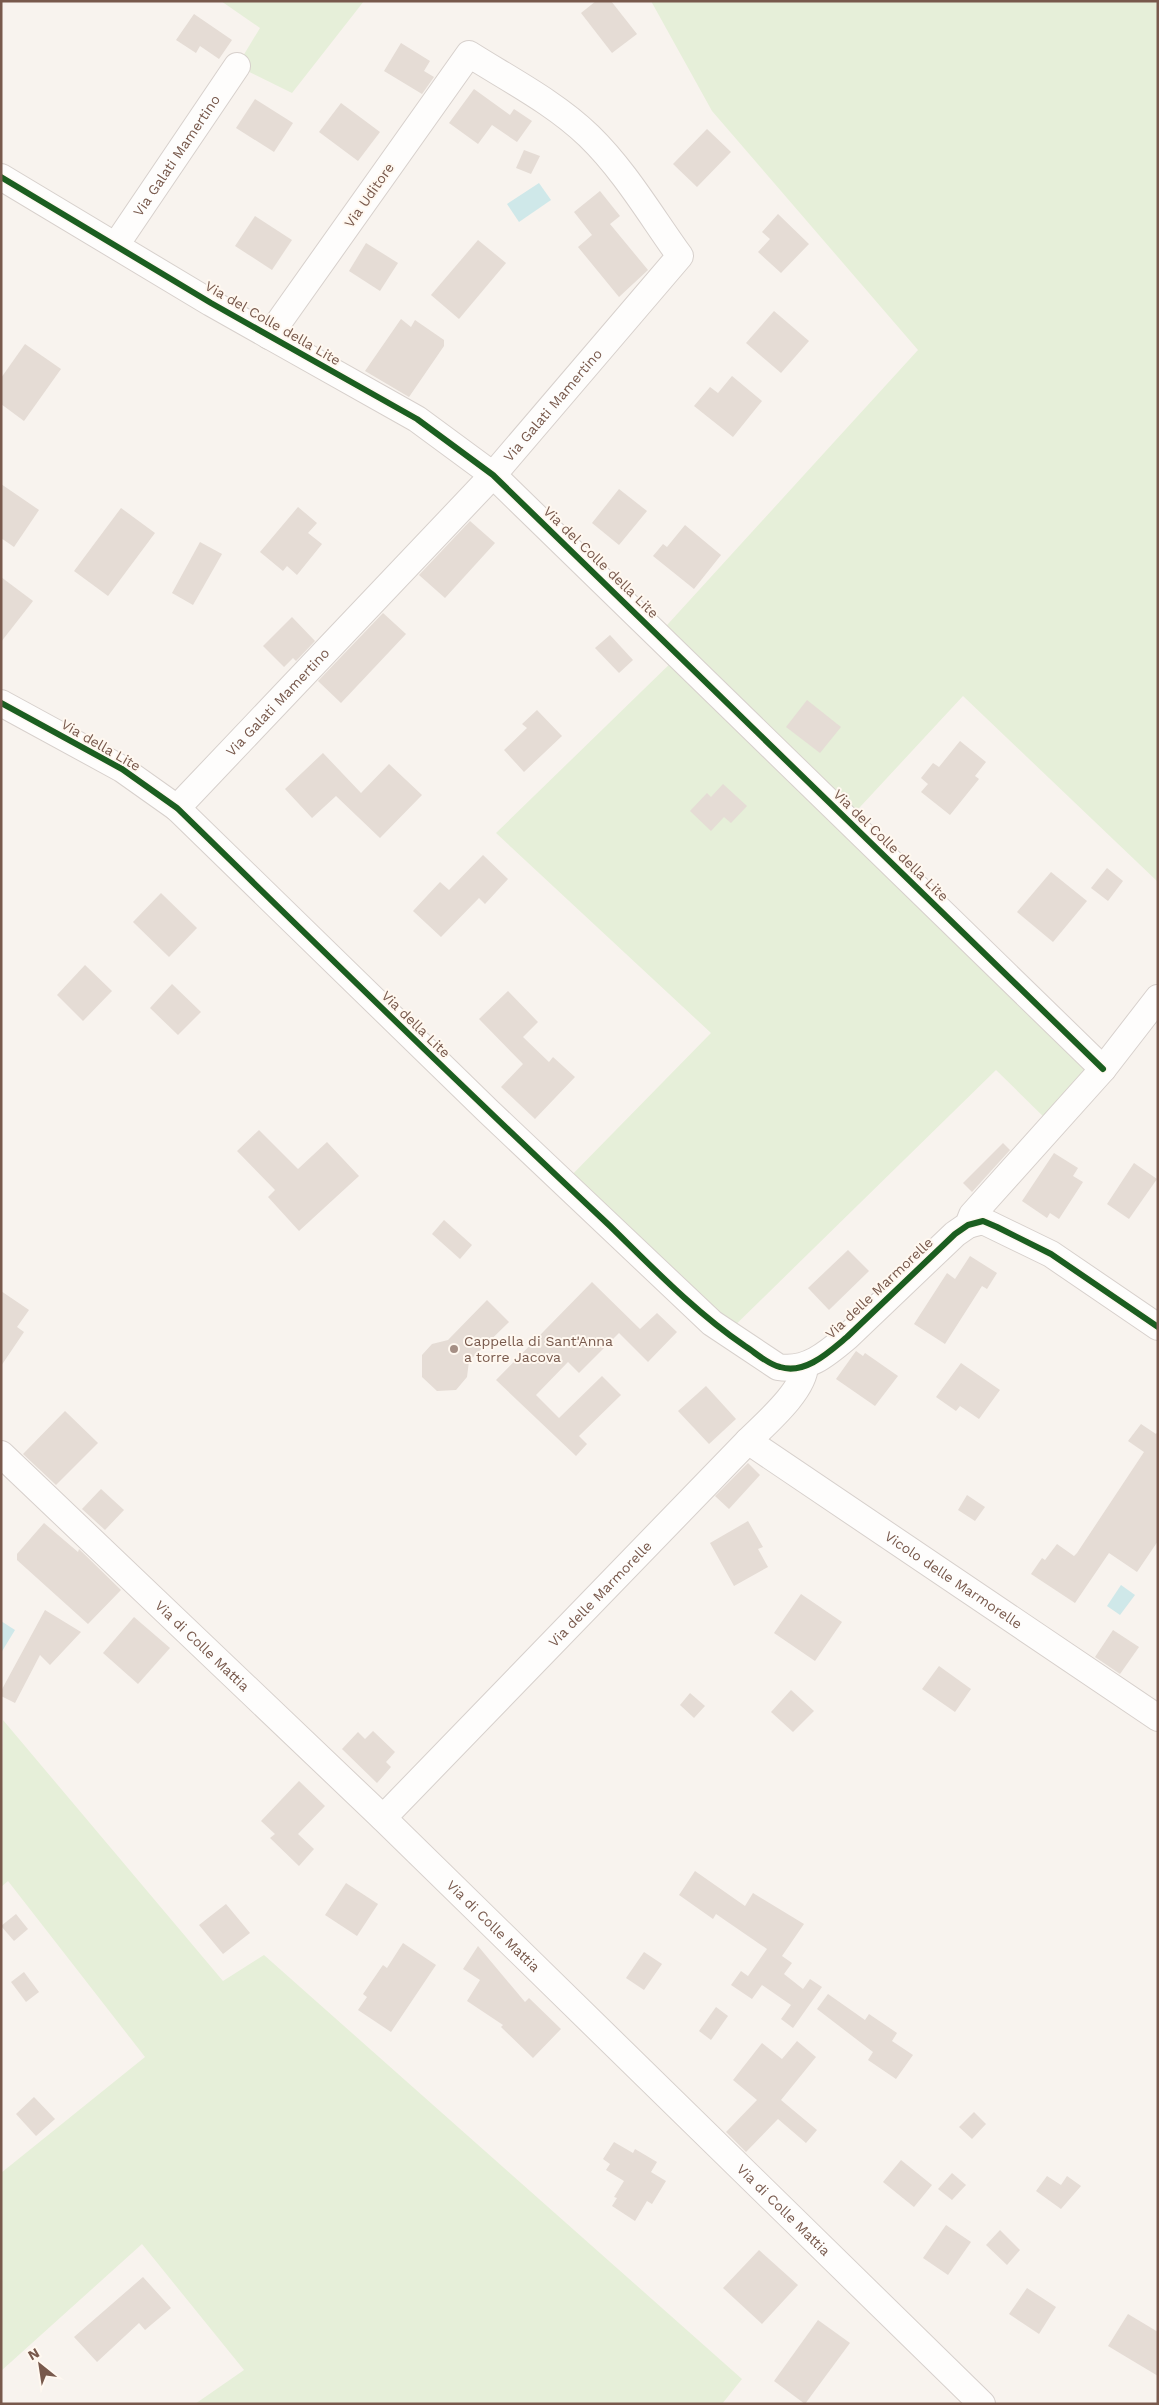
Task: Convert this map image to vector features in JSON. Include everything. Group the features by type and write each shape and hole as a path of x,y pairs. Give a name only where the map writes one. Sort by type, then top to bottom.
{"street":[{"name":"Via Uditore","path":"269,336 469,54"},
{"name":"Via Galati Mamertino","path":"177,808 493,475 680,256 611,161 590,136 560,112 469,54"},
{"name":"Via Galati Mamertino","path":"116,245 237,66"},
{"name":"Via del Colle della Lite","path":"1,177 269,336 417,419 493,475 1103,1069"},
{"name":"Via della Lite","path":"1,703 122,769 177,808 481,1104 712,1323 778,1367 789,1369 805,1366"},
{"name":"Via delle Marmorelle","path":"383,1818 792,1394 804,1376 805,1366 829,1352 847,1337 955,1234 968,1225 972,1214 1103,1069 1158,998"},
{"path":"968,1225 983,1221 1051,1254 1158,1327"},
{"name":"Vicolo delle Marmorelle","path":"748,1441 1158,1718"},
{"name":"Via di Colle Mattia","path":"1,1454 383,1818 982,2404"}],"green space":[{"path":"221,1 364,1 292,93 237,66 260,28"},
{"path":"651,1 1158,1 1158,882 963,696 848,820 1103,1069 1053,1126 996,1070 720,1340 564,1183 711,1033 496,833 679,655 658,635 918,350 712,111"},
{"path":"3,1720 223,1981 264,1955 742,2379 722,2404 195,2404 244,2370 142,2244 1,2371 1,2173 145,2057 8,1881 1,1887"}],"water":[{"path":"539,183 551,200 519,222 507,204"},
{"path":"1121,1585 1135,1595 1120,1615 1107,1606"},
{"path":"1,1621 15,1630 1,1653"}],"building":[{"path":"596,1 611,1 637,34 612,53 581,13"},
{"path":"194,14 232,40 219,59 200,46 196,53 176,40"},
{"path":"401,43 430,61 424,71 434,77 422,94 384,71"},
{"path":"474,89 510,115 514,109 532,121 517,142 492,125 478,144 449,123"},
{"path":"255,99 293,123 274,152 236,128"},
{"path":"341,103 380,132 358,161 319,132"},
{"path":"707,129 731,152 697,187 673,164"},
{"path":"524,150 540,156 531,174 516,168"},
{"path":"600,191 620,216 610,224 648,270 619,297 578,247 592,235 574,212"},
{"path":"778,214 809,244 781,273 758,252 770,239 762,232"},
{"path":"255,216 292,240 272,270 235,246"},
{"path":"478,240 506,263 459,319 431,295"},
{"path":"366,243 398,263 380,291 349,271"},
{"path":"774,311 809,341 781,373 746,343"},
{"path":"401,319 411,327 415,320 444,340 444,346 409,397 365,371"},
{"path":"25,344 61,369 24,421 1,404 1,378"},
{"path":"732,376 762,401 733,437 694,406 710,387 718,393"},
{"path":"1,484 39,510 14,547 1,538"},
{"path":"619,489 647,511 619,545 592,523"},
{"path":"298,507 317,523 308,533 322,544 297,575 287,566 283,571 260,552"},
{"path":"121,508 155,533 108,596 74,571"},
{"path":"470,521 495,543 445,598 419,575"},
{"path":"685,525 721,555 694,589 653,556 663,544 667,547"},
{"path":"200,542 222,554 193,605 172,593"},
{"path":"1,577 33,601 1,642"},
{"path":"383,613 406,634 341,703 318,681"},
{"path":"292,617 315,641 296,661 293,658 284,667 263,646"},
{"path":"610,635 633,660 619,673 595,648"},
{"path":"807,700 841,727 820,753 786,727"},
{"path":"537,710 562,736 524,772 504,750 527,728 522,724"},
{"path":"960,741 986,762 975,776 979,779 950,815 921,792 928,784 921,778 933,763 939,767"},
{"path":"323,753 361,793 389,764 422,795 380,838 336,796 312,818 285,789"},
{"path":"723,784 747,806 731,823 724,817 711,831 690,811 707,793 711,797"},
{"path":"483,855 508,879 485,904 479,898 441,937 413,911 440,882 449,890"},
{"path":"1107,868 1123,881 1108,901 1091,888"},
{"path":"1051,872 1087,901 1053,942 1017,912"},
{"path":"161,893 197,928 169,957 133,922"},
{"path":"85,965 112,991 83,1021 57,995"},
{"path":"172,984 201,1012 178,1035 150,1008"},
{"path":"508,991 538,1022 523,1037 549,1062 553,1057 575,1077 535,1119 501,1087 523,1064 479,1019"},
{"path":"259,1130 298,1169 327,1142 359,1176 299,1231 268,1197 275,1190 237,1151"},
{"path":"1003,1143 1010,1150 972,1192 963,1183"},
{"path":"1054,1153 1078,1168 1073,1176 1083,1182 1059,1219 1050,1213 1047,1218 1022,1201"},
{"path":"1134,1163 1157,1179 1129,1219 1107,1204"},
{"path":"444,1220 472,1245 460,1259 432,1234"},
{"path":"848,1250 869,1271 829,1310 808,1288"},
{"path":"970,1256 997,1273 987,1289 982,1286 945,1344 914,1324 947,1273 955,1279"},
{"path":"592,1282 640,1329 657,1313 677,1332 648,1362 619,1333 579,1373 568,1362 536,1395 559,1418 602,1376 621,1395 579,1436 587,1444 576,1456 496,1380"},
{"path":"1,1291 29,1310 17,1327 24,1332 1,1366"},
{"name":"Cappella di Sant'Anna a torre Jacova","path":"487,1300 509,1322 469,1361 467,1377 456,1390 437,1391 422,1377 422,1355 432,1344 448,1340"},
{"path":"856,1351 863,1356 865,1353 898,1376 875,1406 836,1379"},
{"path":"961,1363 1000,1390 979,1419 960,1406 956,1411 936,1397"},
{"path":"706,1386 736,1419 709,1444 678,1411"},
{"path":"65,1411 98,1443 56,1485 23,1454"},
{"path":"1141,1424 1156,1434 1158,1431 1158,1541 1137,1572 1109,1553 1075,1603 1031,1574 1042,1558 1045,1560 1057,1544 1074,1556 1077,1553 1144,1452 1128,1441"},
{"path":"748,1463 760,1475 729,1509 715,1496"},
{"path":"101,1489 124,1510 105,1530 82,1509"},
{"path":"967,1495 985,1507 975,1521 958,1510"},
{"path":"748,1521 763,1547 758,1549 768,1567 734,1586 710,1543"},
{"path":"44,1523 78,1552 79,1549 121,1590 88,1624 17,1560 17,1554"},
{"path":"801,1594 842,1622 815,1661 774,1633"},
{"path":"45,1610 81,1632 50,1665 40,1655 15,1703 1,1696 1,1691"},
{"path":"134,1617 170,1648 138,1684 103,1653"},
{"path":"1113,1630 1139,1647 1120,1674 1095,1657"},
{"path":"939,1666 971,1689 955,1712 922,1689"},
{"path":"791,1690 814,1711 793,1732 771,1712"},
{"path":"690,1693 705,1706 694,1718 680,1705"},
{"path":"373,1731 395,1752 386,1762 391,1767 377,1783 342,1749 358,1732 365,1739"},
{"path":"299,1781 325,1806 298,1834 314,1849 299,1866 270,1838 275,1834 261,1821"},
{"path":"695,1871 745,1906 753,1893 804,1924 782,1956 792,1963 784,1974 803,1989 810,1979 822,1987 793,2028 781,2019 791,2005 762,1985 752,1999 731,1985 741,1971 748,1976 767,1949 716,1914 713,1919 679,1895"},
{"path":"346,1883 378,1904 357,1936 325,1915"},
{"path":"226,1904 250,1933 223,1954 199,1925"},
{"path":"16,1914 28,1929 14,1941 1,1926"},
{"path":"403,1943 436,1965 391,2032 358,2010 367,1997 363,1994 383,1965 387,1968"},
{"path":"478,1946 525,2002 529,1998 561,2029 533,2058 501,2027 503,2025 467,2001 480,1980 463,1969"},
{"path":"644,1952 662,1964 644,1990 626,1978"},
{"path":"24,1972 39,1992 26,2002 11,1982"},
{"path":"828,1994 865,2020 869,2014 897,2033 892,2041 913,2055 896,2079 868,2060 873,2052 817,2009"},
{"path":"716,2007 728,2016 711,2040 699,2031"},
{"path":"797,2041 816,2057 781,2100 817,2130 806,2143 778,2119 746,2152 726,2132 757,2100 733,2080 762,2043 782,2059"},
{"path":"34,2097 55,2119 36,2136 16,2114"},
{"path":"974,2112 986,2124 972,2139 959,2127"},
{"path":"614,2142 633,2153 635,2149 657,2162 651,2172 666,2181 652,2204 647,2201 635,2221 612,2206 617,2198 614,2197 624,2181 606,2170 610,2164 603,2159"},
{"path":"901,2160 932,2185 914,2207 883,2182"},
{"path":"952,2173 966,2185 952,2200 938,2189"},
{"path":"1047,2176 1061,2185 1067,2176 1081,2186 1061,2209 1036,2191"},
{"path":"946,2225 971,2242 948,2275 923,2258"},
{"path":"1000,2230 1020,2250 1007,2265 986,2245"},
{"path":"759,2250 798,2285 762,2324 723,2288"},
{"path":"143,2277 171,2308 145,2330 139,2323 97,2362 74,2337"},
{"path":"1027,2288 1056,2307 1039,2334 1009,2314"},
{"path":"1128,2314 1158,2332 1158,2376 1108,2346"},
{"path":"818,2320 850,2343 805,2404 774,2381"}],"cycle path":[{"path":"1,177 211,303 417,419 493,475 1103,1069"},
{"path":"1,703 122,769 177,808 392,1018 675,1289 727,1333 771,1363 789,1369 798,1368 816,1361 847,1337 955,1234 968,1225 983,1221 1051,1254 1158,1327"}],"place":[{"name":"Cappella di Sant'Anna a torre Jacova","path":"454,1349"}]}
